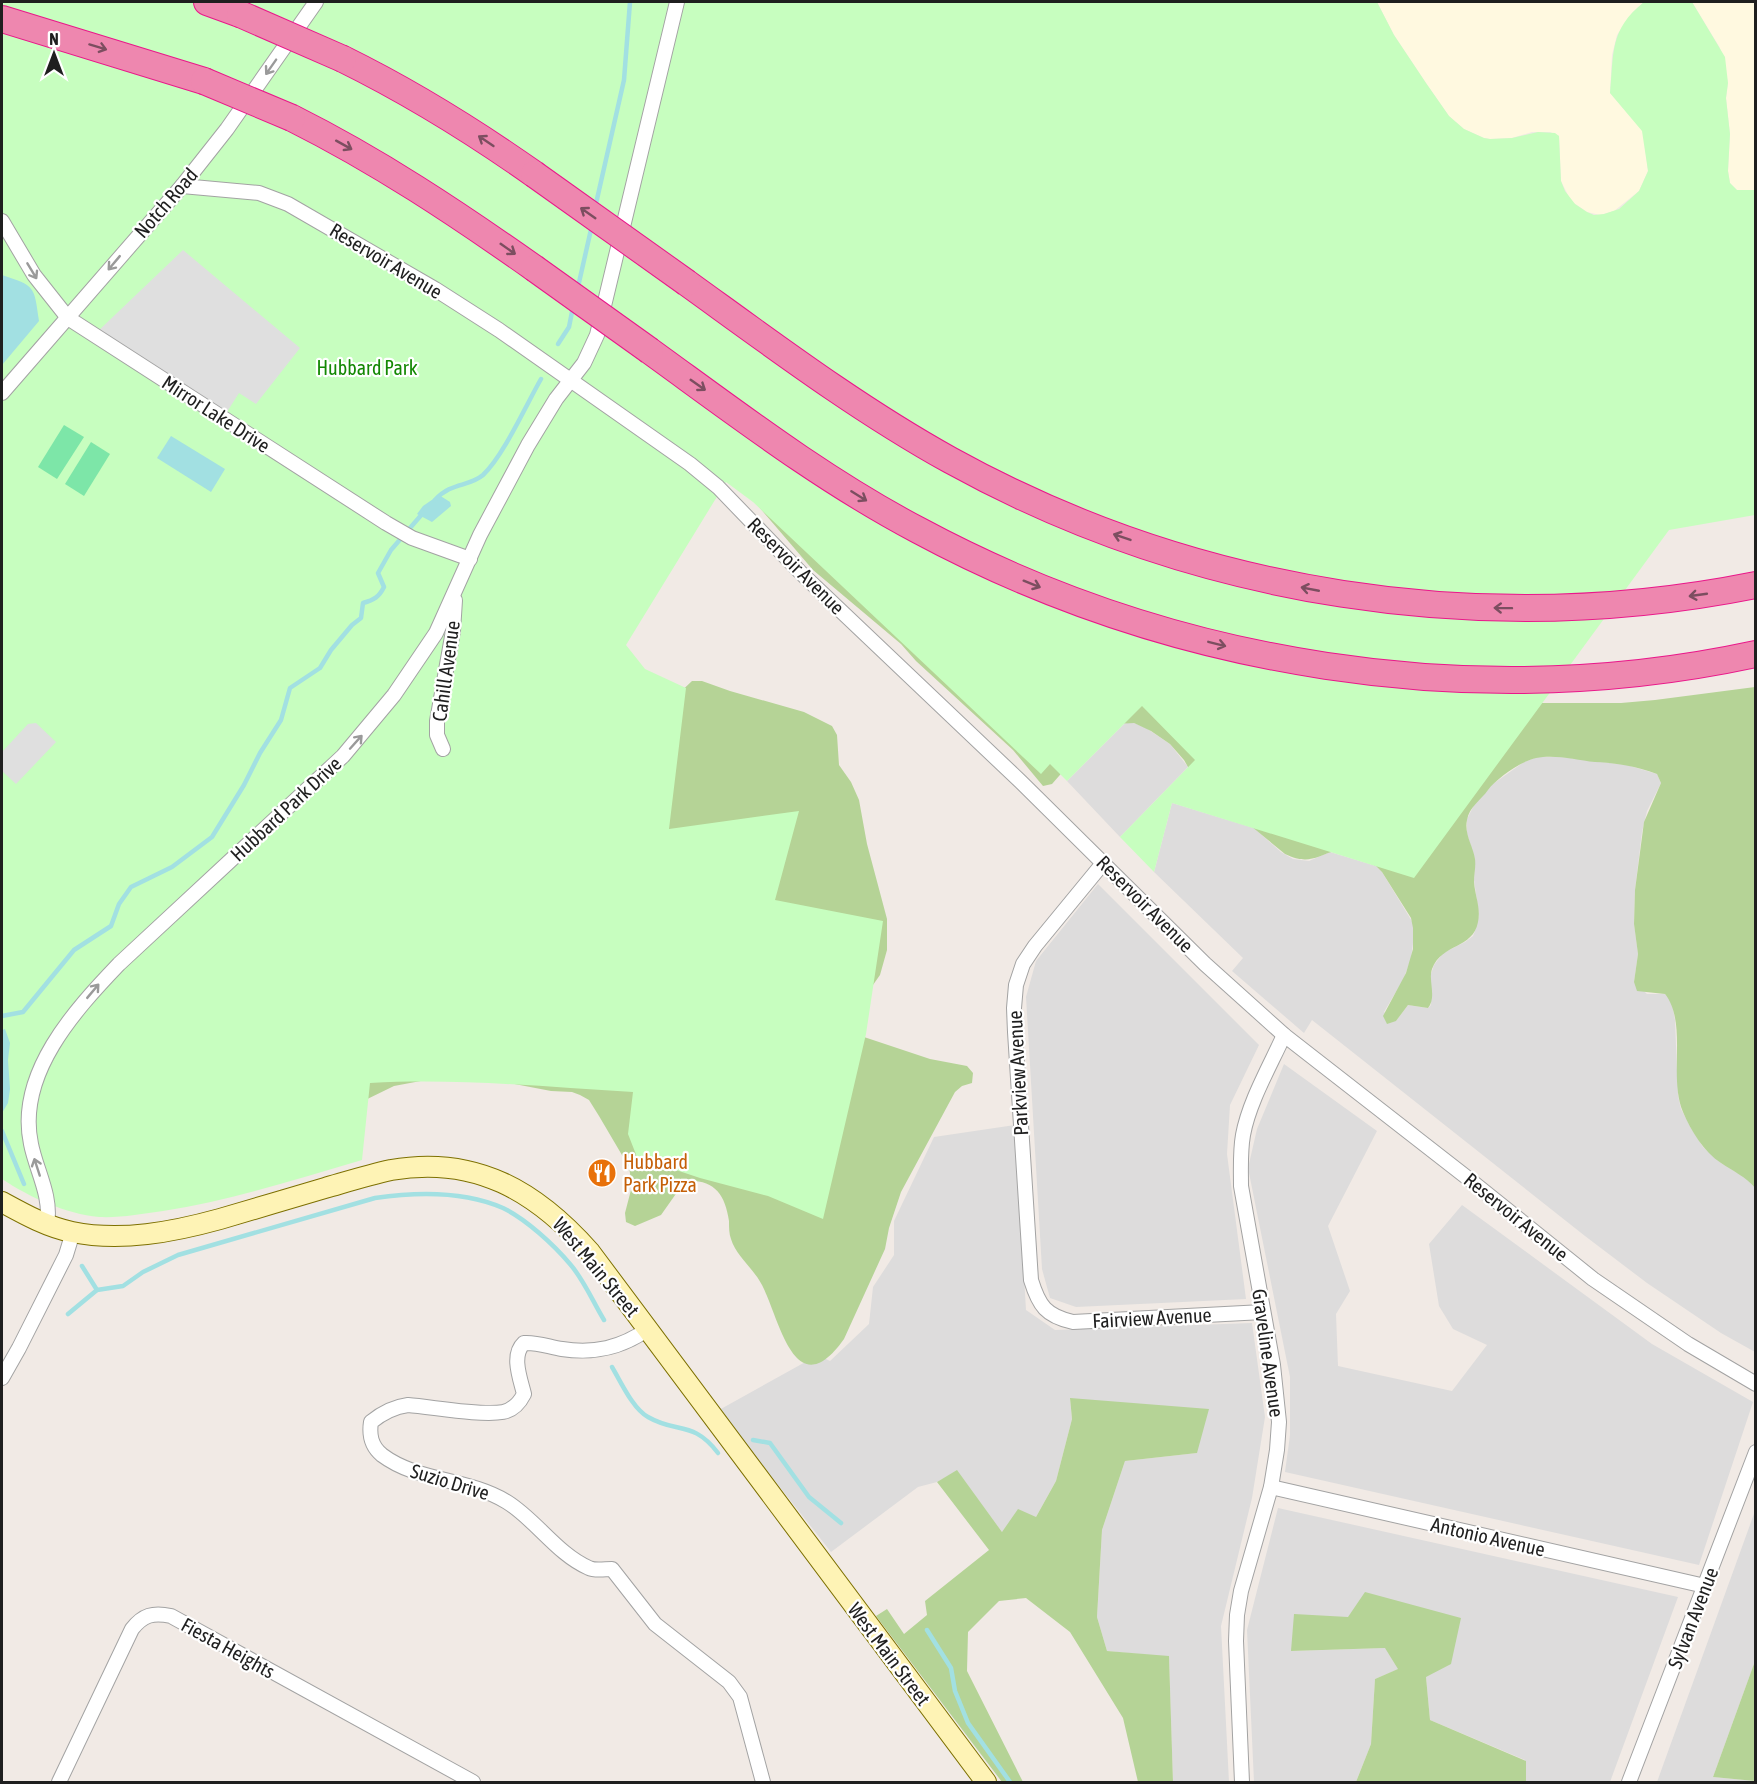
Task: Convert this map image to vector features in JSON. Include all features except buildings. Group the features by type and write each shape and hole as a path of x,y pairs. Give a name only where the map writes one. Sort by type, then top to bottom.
{"highway":[{"path":"207,2 343,58 442,112 534,174 846,396 950,460 1018,495 1083,524 1195,561 1259,578 1327,592 1395,602 1472,608 1555,608 1612,605 1692,596 1755,585"},
{"path":"2,19 204,81 292,118 405,180 465,219 820,471 916,529 969,556 1049,591 1121,617 1188,637 1255,653 1394,674 1460,679 1611,675 1683,667 1755,654"}],"main road":[{"name":"West Main Street","path":"2,1202 47,1224 73,1232 111,1236 164,1232 200,1225 390,1170 420,1167 451,1168 476,1173 502,1182 528,1196 551,1212 590,1252 986,1782"}],"street":[{"name":"Notch Road","path":"2,393 182,186 227,129 316,2"},
{"path":"572,381 584,363 597,335 677,2"},
{"name":"Reservoir Avenue","path":"182,186 259,193 288,204 499,330 690,464 718,487 801,573 1104,862 1204,964 1284,1035 1593,1279 1688,1344 1755,1384"},
{"name":"Mirror Lake Drive","path":"2,221 34,275 68,318 386,523 411,538 470,560"},
{"name":"Hubbard Park Drive","path":"47,1224 48,1204 30,1141 30,1110 38,1076 55,1041 89,996 118,964 307,791 370,726 417,663 436,633 532,437 556,399 572,381"},
{"name":"Cahill Avenue","path":"443,749 437,735 436,721 453,631 455,592"},
{"name":"Parkview Avenue","path":"1045,1310 1036,1297 1031,1280 1015,1032 1016,985 1023,964 1035,946 1104,862"},
{"name":"Graveline Avenue","path":"1242,1782 1237,1615 1241,1591 1271,1488 1279,1422 1277,1394 1241,1186 1241,1160 1244,1133 1251,1110 1284,1035"},
{"path":"2,1378 66,1255 73,1232"},
{"name":"Fairview Avenue","path":"1045,1310 1057,1318 1072,1322 1263,1312"},
{"name":"Suzio Drive","path":"648,1329 631,1342 596,1351 562,1349 524,1342 518,1348 517,1358 524,1394 519,1403 506,1411 487,1412 408,1405 397,1407 380,1415 371,1422 369,1433 380,1454 401,1466 488,1491 508,1502 567,1554 591,1570 612,1569 655,1624 715,1669 740,1697 763,1782"},
{"name":"Sylvan Avenue","path":"1629,1782 1755,1452"},
{"name":"Antonio Avenue","path":"1271,1488 1705,1586"},
{"name":"Fiesta Heights","path":"59,1782 132,1629 139,1620 159,1613 171,1617 473,1782"}],"shaded area":[{"path":"1377,2 1644,2 1632,13 1617,35 1612,55 1610,93 1643,131 1648,171 1639,191 1614,211 1600,215 1587,212 1571,201 1561,181 1559,136 1550,132 1532,132 1512,138 1490,139 1464,129 1449,116 1426,83 1394,35"},
{"path":"1692,2 1755,2 1755,190 1737,190 1730,183 1728,171 1730,134 1726,98 1728,83 1720,48"},
{"path":"183,250 300,348 256,404 239,393 223,418 95,334"},
{"path":"36,723 56,742 16,784 2,771 2,752 28,724"},
{"path":"1127,723 1146,728 1170,744 1188,767 1120,837 1067,781"},
{"path":"1537,757 1562,757 1627,765 1657,774 1661,783 1647,811 1642,832 1635,890 1634,924 1638,954 1634,982 1647,994 1665,994 1672,1002 1675,1020 1678,1096 1681,1109 1691,1128 1703,1147 1721,1163 1746,1178 1755,1188 1755,1352 1721,1333 1647,1283 1312,1020 1304,1033 1232,971 1243,958 1154,872 1172,803 1254,828 1281,852 1293,859 1309,861 1330,852 1376,866 1413,923 1411,959 1403,980 1384,1012 1396,1021 1408,1005 1428,1008 1431,1005 1431,974 1434,965 1443,953 1465,942 1473,936 1475,931 1479,916 1474,880 1475,860 1467,834 1467,819 1474,805 1490,786 1524,762"},
{"path":"1098,884 1259,1045 1230,1105 1227,1154 1246,1299 1076,1307 1050,1298 1042,1269 1026,997 1036,961"},
{"path":"1284,1064 1377,1131 1328,1226 1350,1291 1336,1314 1338,1366 1452,1391 1487,1345 1453,1329 1439,1306 1429,1244 1462,1205 1652,1344 1753,1402 1699,1565 1285,1472 1290,1435 1290,1377 1248,1168 1257,1129"},
{"path":"1015,1125 1026,1310 1055,1330 1252,1323 1265,1417 1252,1498 1221,1626 1229,1782 1173,1782 1169,1657 1107,1651 1097,1617 1102,1530 1125,1461 1197,1453 1070,1399 1072,1419 1056,1481 1036,1517 1002,1532 957,1471 937,1482 918,1487 831,1552 719,1410 818,1355 830,1361 869,1324 873,1287 894,1255 894,1221 934,1137"},
{"path":"1278,1508 1678,1597 1610,1782 1526,1782 1525,1760 1430,1720 1426,1677 1348,1617 1292,1651 1386,1648 1399,1669 1375,1679 1371,1744 1356,1782 1254,1782 1247,1630"},
{"path":"1755,1511 1755,1661 1713,1777 1755,1782 1657,1782"}],"green space":[{"name":"Hubbard Park","path":"2,2 1377,2 1394,35 1426,83 1449,116 1464,129 1490,139 1512,138 1538,132 1555,133 1559,136 1561,181 1565,191 1575,204 1594,215 1619,209 1639,191 1648,171 1642,131 1610,93 1615,43 1624,22 1644,2 1692,2 1725,57 1728,83 1726,98 1730,134 1728,171 1730,183 1737,190 1755,190 1755,515 1669,530 1414,878 1172,803 1154,872 1120,837 1195,760 1142,706 1067,781 1050,764 1041,774 753,502 726,482 626,645 645,669 686,688 669,829 799,811 775,900 883,921 866,1034 823,1219 768,1196 700,1178 637,1157 628,1134 633,1092 436,1082 370,1083 362,1160 263,1189 188,1207 115,1217 99,1217 74,1212 36,1198 2,1179"},
{"path":"64,425 84,437 57,479 38,467"},
{"path":"91,442 110,454 84,496 65,484"},
{"path":"747,493 1459,703 1621,703 1755,687 1755,1188 1715,1158 1694,1134 1679,1098 1677,1035 1672,1006 1665,994 1637,991 1634,982 1638,954 1634,924 1635,890 1644,822 1661,783 1657,774 1619,764 1543,757 1523,763 1497,781 1473,807 1467,820 1469,840 1474,854 1474,882 1479,912 1475,931 1464,942 1443,954 1432,969 1432,999 1428,1008 1408,1005 1396,1021 1387,1024 1383,1016 1406,973 1413,949 1413,928 1411,918 1376,866 1337,850 1306,859 1285,854 1196,781 1184,760 1170,744 1134,723 1116,724 1066,768 1052,784 1043,786 1013,750 916,661 901,644 813,570"},
{"path":"692,681 702,681 804,712 832,726 837,735 839,765 851,782 859,800 867,844 887,919 887,950 880,975 868,992 858,1035 930,1059 967,1066 973,1073 972,1083 962,1086 955,1092 901,1192 889,1228 885,1249 844,1339 827,1358 813,1365 801,1361 791,1351 762,1285 733,1245 725,1203 711,1186 695,1181 685,1181 661,1215 635,1226 626,1222 625,1213 632,1186 629,1167 589,1100 572,1092 551,1091 494,1080 426,1080 394,1086 129,1215"},
{"path":"1070,1398 1209,1409 1197,1453 1125,1461 1102,1530 1097,1617 1107,1651 1169,1656 1173,1782 1138,1782 1123,1718 1070,1632 1026,1598 999,1601 968,1632 967,1671 1023,1782 1002,1782 876,1616 887,1609 904,1634 927,1615 925,1601 989,1550 937,1482 957,1470 1002,1532 1018,1509 1036,1517 1056,1481 1072,1419"},
{"path":"1365,1592 1461,1618 1451,1664 1426,1677 1430,1720 1526,1761 1526,1782 1356,1782 1371,1744 1375,1679 1398,1669 1385,1648 1291,1651 1294,1614 1348,1617"},
{"path":"1755,1661 1755,1781 1713,1777"}],"water":[{"path":"2,275 21,282 31,289 36,300 39,321 2,365"},
{"path":"171,436 225,469 211,492 157,458"},
{"path":"439,495 450,502 451,506 432,522 417,514 423,506"},
{"path":"5,1029 10,1043 8,1060 10,1089 8,1103 2,1113 2,1030"}],"waterway":[{"path":"595,208 624,80 630,2"},
{"path":"578,287 592,225"},
{"path":"558,344 569,327 573,307"},
{"path":"435,500 447,490 478,479 491,466 507,443 541,379"},
{"path":"2,1016 23,1012 74,950 111,926 119,904 131,887 172,867 212,837 281,720 290,688 320,668 331,650 361,618 363,603 373,599 384,587 378,573 391,550 423,513"},
{"path":"2,1131 24,1184"},
{"path":"68,1314 97,1290 123,1286 143,1272 178,1255 375,1198 440,1194 488,1202 521,1219 548,1241 575,1270 604,1320"},
{"path":"82,1266 97,1290"},
{"path":"612,1367 628,1395 643,1413 658,1422 701,1436 718,1453"},
{"path":"753,1440 770,1443 809,1497 841,1523"},
{"path":"927,1630 951,1668 955,1691 968,1723 1010,1782"}],"place":[{"name":"Hubbard Park Pizza","path":"602,1173"}]}
